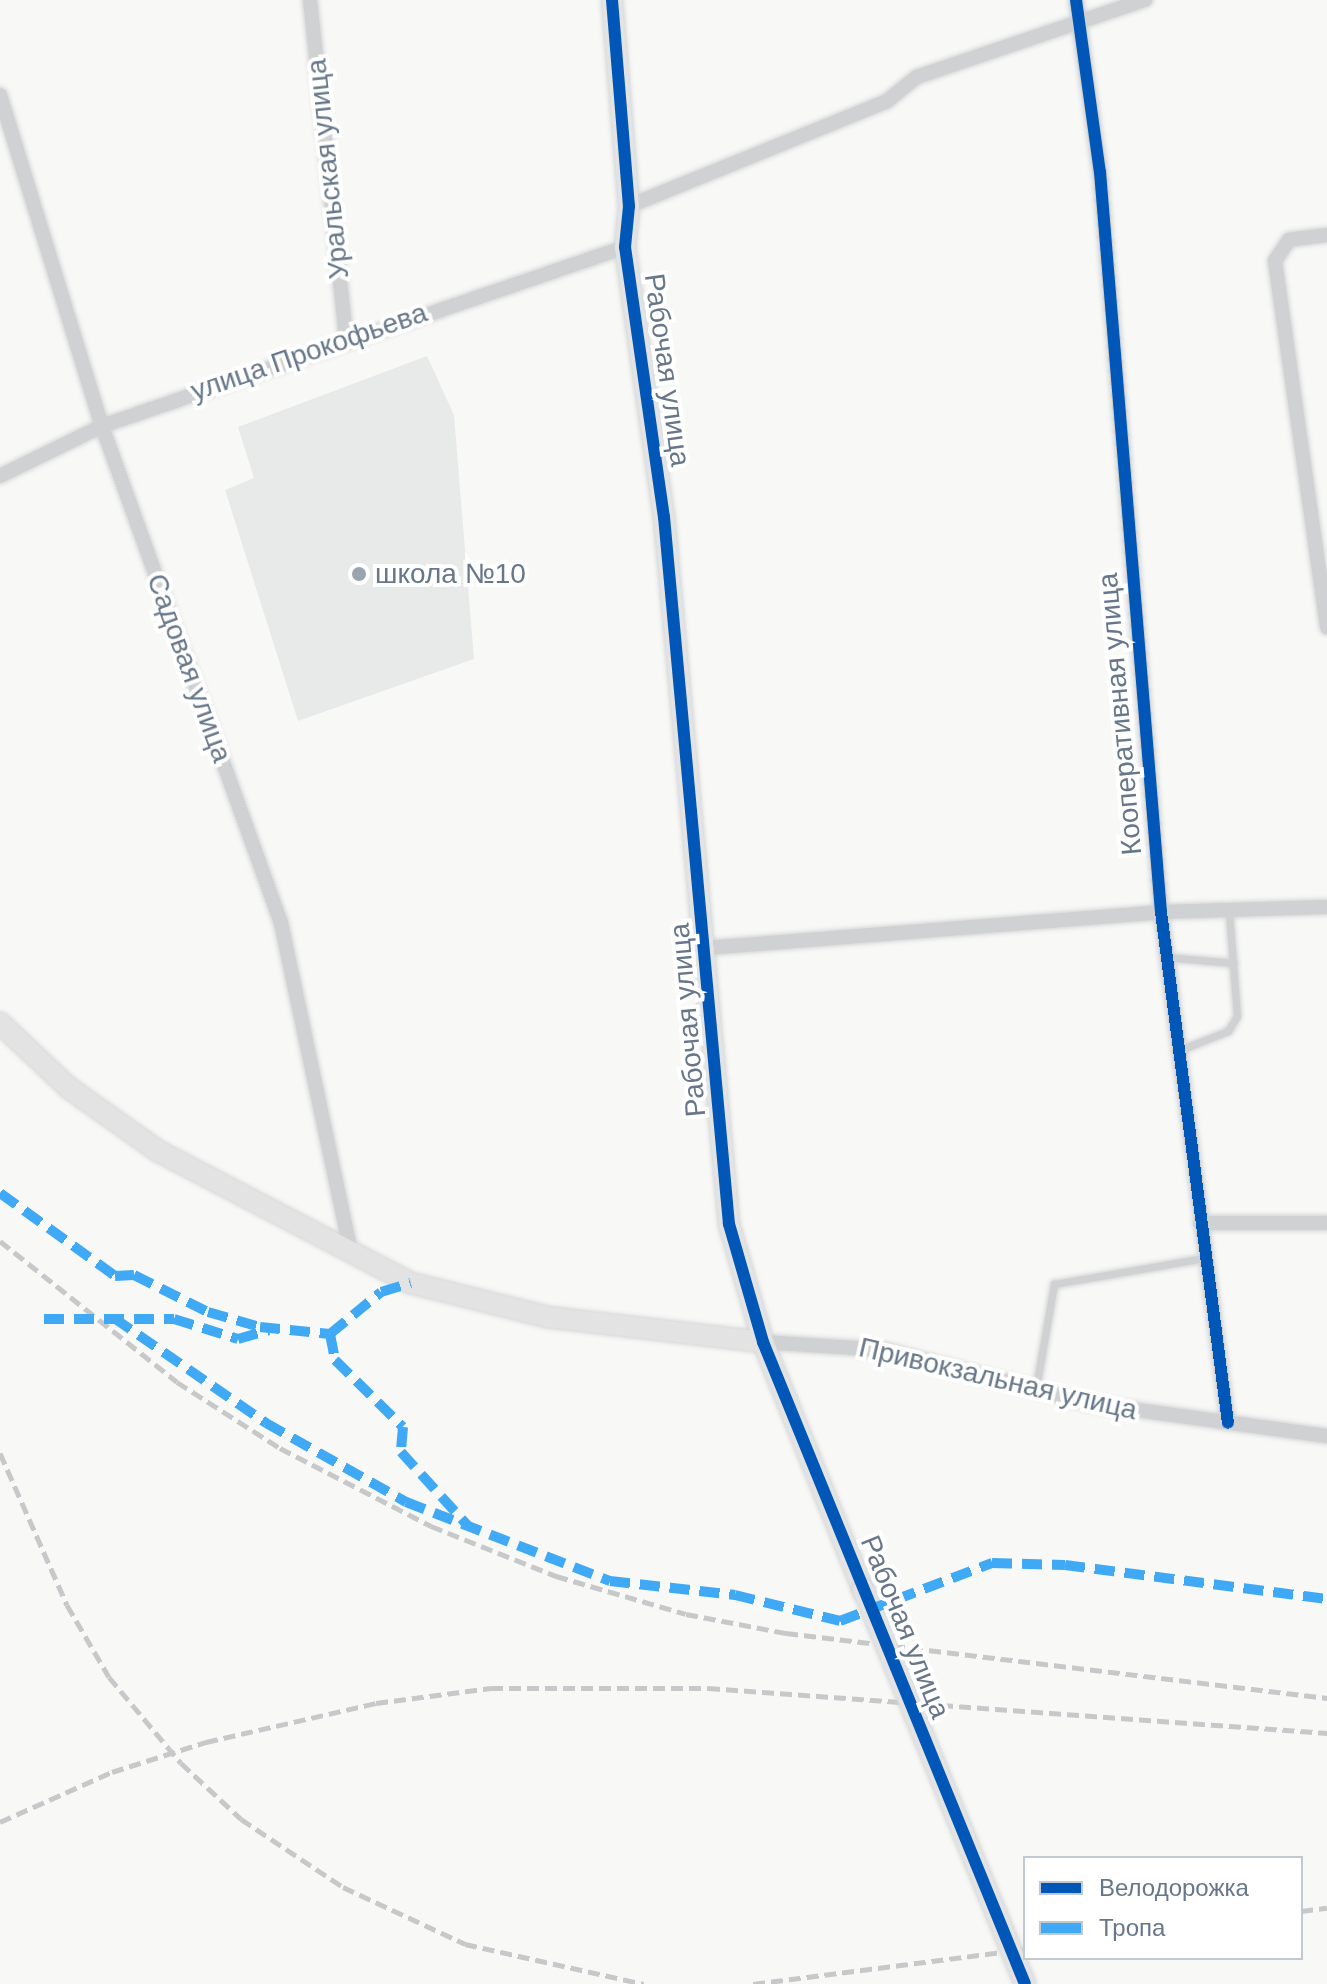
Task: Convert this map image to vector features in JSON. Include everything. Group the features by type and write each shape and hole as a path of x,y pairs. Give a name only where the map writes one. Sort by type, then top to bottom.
{"street":[{"name":"Уральская улица","path":"310,0 346,337"},
{"name":"Рабочая улица","path":"612,0 629,206 625,247 664,517 729,1224 763,1342 1025,1984"},
{"name":"Кооперативная улица","path":"1076,0 1100,172 1161,912 1228,1423"},
{"path":"629,206 887,101 917,77 1145,0"},
{"name":"Садовая улица","path":"0,95 102,426 281,923 350,1248"},
{"path":"1327,235 1281,245 1275,261 1327,627"},
{"name":"улица Прокофьева","path":"0,476 102,426 346,337 625,247"},
{"path":"706,948 1161,912 1327,907"},
{"path":"0,1023 69,1088 158,1151 350,1248 411,1283 534,1314 763,1342"},
{"path":"1200,1223 1327,1223"},
{"name":"Привокзальная улица","path":"763,1342 885,1350 1093,1404 1327,1436"}],"lane":[{"path":"1177,1051 1228,1031 1237,1016 1229,910"},
{"path":"1166,957 1234,963"},
{"path":"1036,1388 1054,1284 1204,1258"}],"shaded area":[{"name":"школа №10","path":"427,356 454,415 474,659 298,721 225,490 254,478 238,427"}],"railway":[{"path":"0,1241 177,1382 280,1448 431,1526 556,1576 686,1614 786,1633 1327,1698"},
{"path":"0,1453 67,1605 109,1677 181,1763 241,1819 343,1887 465,1944 644,1984"},
{"path":"0,1822 112,1772 206,1742 376,1703 491,1688 708,1688 1327,1733"},
{"path":"1303,1911 1327,1908"},
{"path":"753,1984 1023,1949"}],"marked path":[{"path":"0,1193 115,1276 134,1275 208,1312 260,1327 330,1334 381,1292 411,1283"},
{"path":"114,1318 266,1423 406,1502 610,1581 735,1595 840,1621 992,1563 1065,1565 1327,1599"},
{"path":"44,1319 174,1319 238,1339 269,1330"},
{"path":"330,1334 335,1360 403,1427 401,1452 469,1527"}],"cycle path":[{"path":"612,0 629,206 625,247 664,517 729,1224 763,1342 1025,1984"},
{"path":"1076,0 1100,172 1161,912 1228,1423"}],"place":[{"name":"школа №10","path":"359,574"}]}
